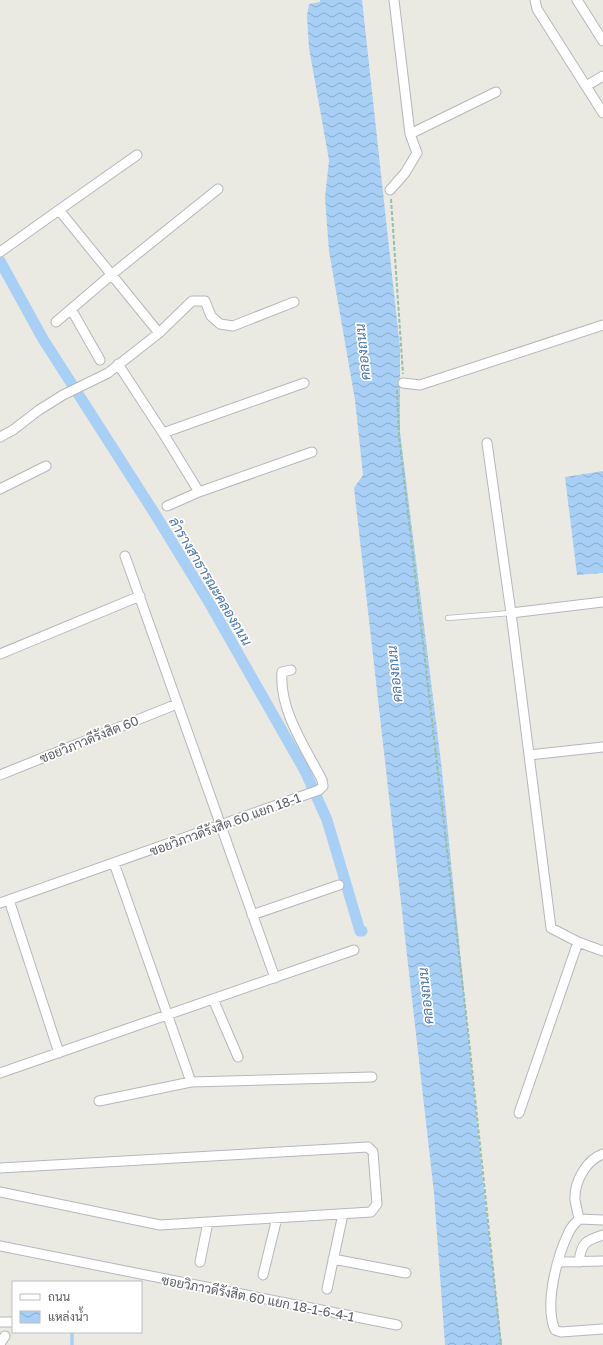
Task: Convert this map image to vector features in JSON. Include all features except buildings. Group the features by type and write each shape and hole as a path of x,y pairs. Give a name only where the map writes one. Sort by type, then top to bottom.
{"street":[{"path":"390,190 405,173 417,153 410,134 394,0"},
{"path":"535,0 537,9 603,113"},
{"path":"577,0 603,41"},
{"path":"586,86 603,76"},
{"path":"410,134 496,92"},
{"path":"0,252 137,155"},
{"path":"56,322 111,275 218,189"},
{"path":"59,210 159,333"},
{"path":"0,437 63,395 108,373 159,333 192,301 205,302 211,316 220,324 233,326 294,302"},
{"path":"71,309 100,360"},
{"path":"403,384 420,384 603,325"},
{"path":"118,364 163,432 199,492"},
{"path":"163,432 304,383"},
{"path":"487,443 511,613 551,928 578,942 603,952"},
{"path":"167,506 199,492 312,452"},
{"path":"0,489 46,466"},
{"path":"125,556 219,826 275,978"},
{"path":"0,654 140,596"},
{"path":"511,613 603,602"},
{"name":"ซอยวิภาวดีรังสิต 60 แยก 18-1","path":"4,901 319,790 323,786 322,780 290,717 284,700 282,672 292,670"},
{"name":"ซอยวิภาวดีรังสิต 60","path":"0,775 177,704"},
{"path":"529,755 603,747"},
{"path":"114,863 191,1082"},
{"path":"252,915 339,885"},
{"path":"4,901 59,1053"},
{"path":"519,1114 578,942"},
{"path":"0,1073 354,950"},
{"path":"213,1000 238,1057"},
{"path":"99,1101 191,1082 372,1077"},
{"path":"0,1168 368,1147 373,1152 377,1204 376,1208 372,1212 160,1225 0,1192"},
{"path":"579,1219 575,1199 578,1182 585,1168 595,1157 603,1154"},
{"path":"327,1289 343,1214"},
{"path":"263,1274 277,1218"},
{"path":"579,1219 603,1220"},
{"path":"579,1219 568,1232 552,1285 552,1324 555,1330 561,1332 603,1329"},
{"path":"200,1262 208,1222"},
{"path":"579,1262 581,1250 588,1239 603,1235"},
{"name":"ซอยวิภาวดีรังสิต 60 แยก 18-1-6-4-1","path":"0,1246 397,1326"},
{"path":"333,1259 406,1273"},
{"path":"558,1262 603,1261"},
{"path":"0,1322 12,1322"},
{"path":"0,1344 5,1336"}],"lane":[{"path":"448,618 511,613"}],"path":[{"path":"390,190 394,214 403,384 397,385 399,436 469,1040 501,1345"}],"water":[{"name":"คลองถนน","path":"320,0 362,0 400,348 400,432 441,762 484,1192 502,1345 445,1345 434,1193 354,488 363,475 355,400 329,251 325,198 329,160 309,48 307,16 309,4 320,2"},
{"path":"603,471 603,573 577,575 565,477"}],"waterway":[{"name":"ลำรางสาธารณะคลองถนน","path":"0,261 43,339 155,514 210,604 305,771 327,820 360,931 362,931"},
{"path":"72,1333 72,1345"}]}
